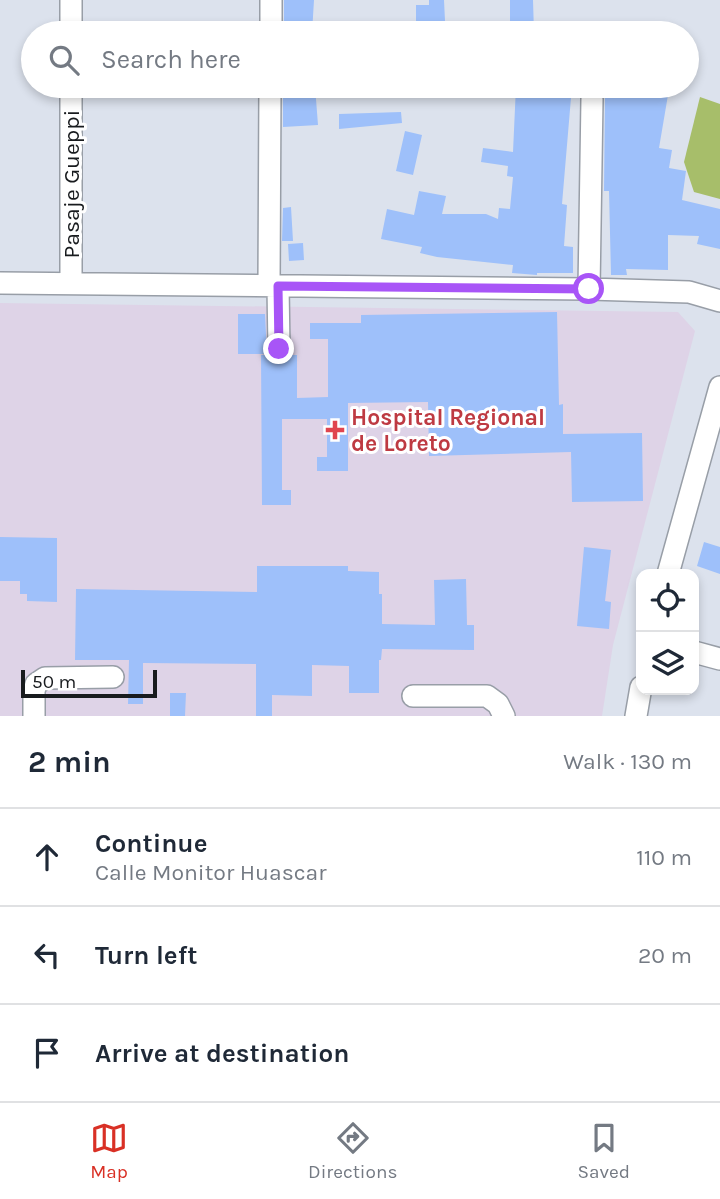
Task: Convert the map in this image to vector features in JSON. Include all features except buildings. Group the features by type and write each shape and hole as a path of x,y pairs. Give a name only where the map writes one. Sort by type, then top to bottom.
{"street":[{"path":"71,0 71,21"},
{"path":"271,0 271,21"},
{"name":"Pasaje Gueppi","path":"71,98 71,282"},
{"path":"270,98 274,286 279,349"},
{"path":"589,289 592,99"},
{"path":"0,283 589,289 689,292 720,301"},
{"path":"669,569 720,387"},
{"path":"699,653 720,659"},
{"path":"34,716 36,684 45,678 113,677"},
{"path":"636,716 640,695"},
{"path":"413,696 487,696 498,704 504,716"}],"shaded area":[{"name":"Hospital Regional de Loreto","path":"0,303 678,312 695,331 613,645 602,716 0,716"}],"green space":[{"path":"700,97 720,104 720,199 694,192 684,162"}],"place":[{"name":"Hospital Regional de Loreto","path":"335,430"}],"route":[{"path":"279,349 278,286 589,289"}]}
